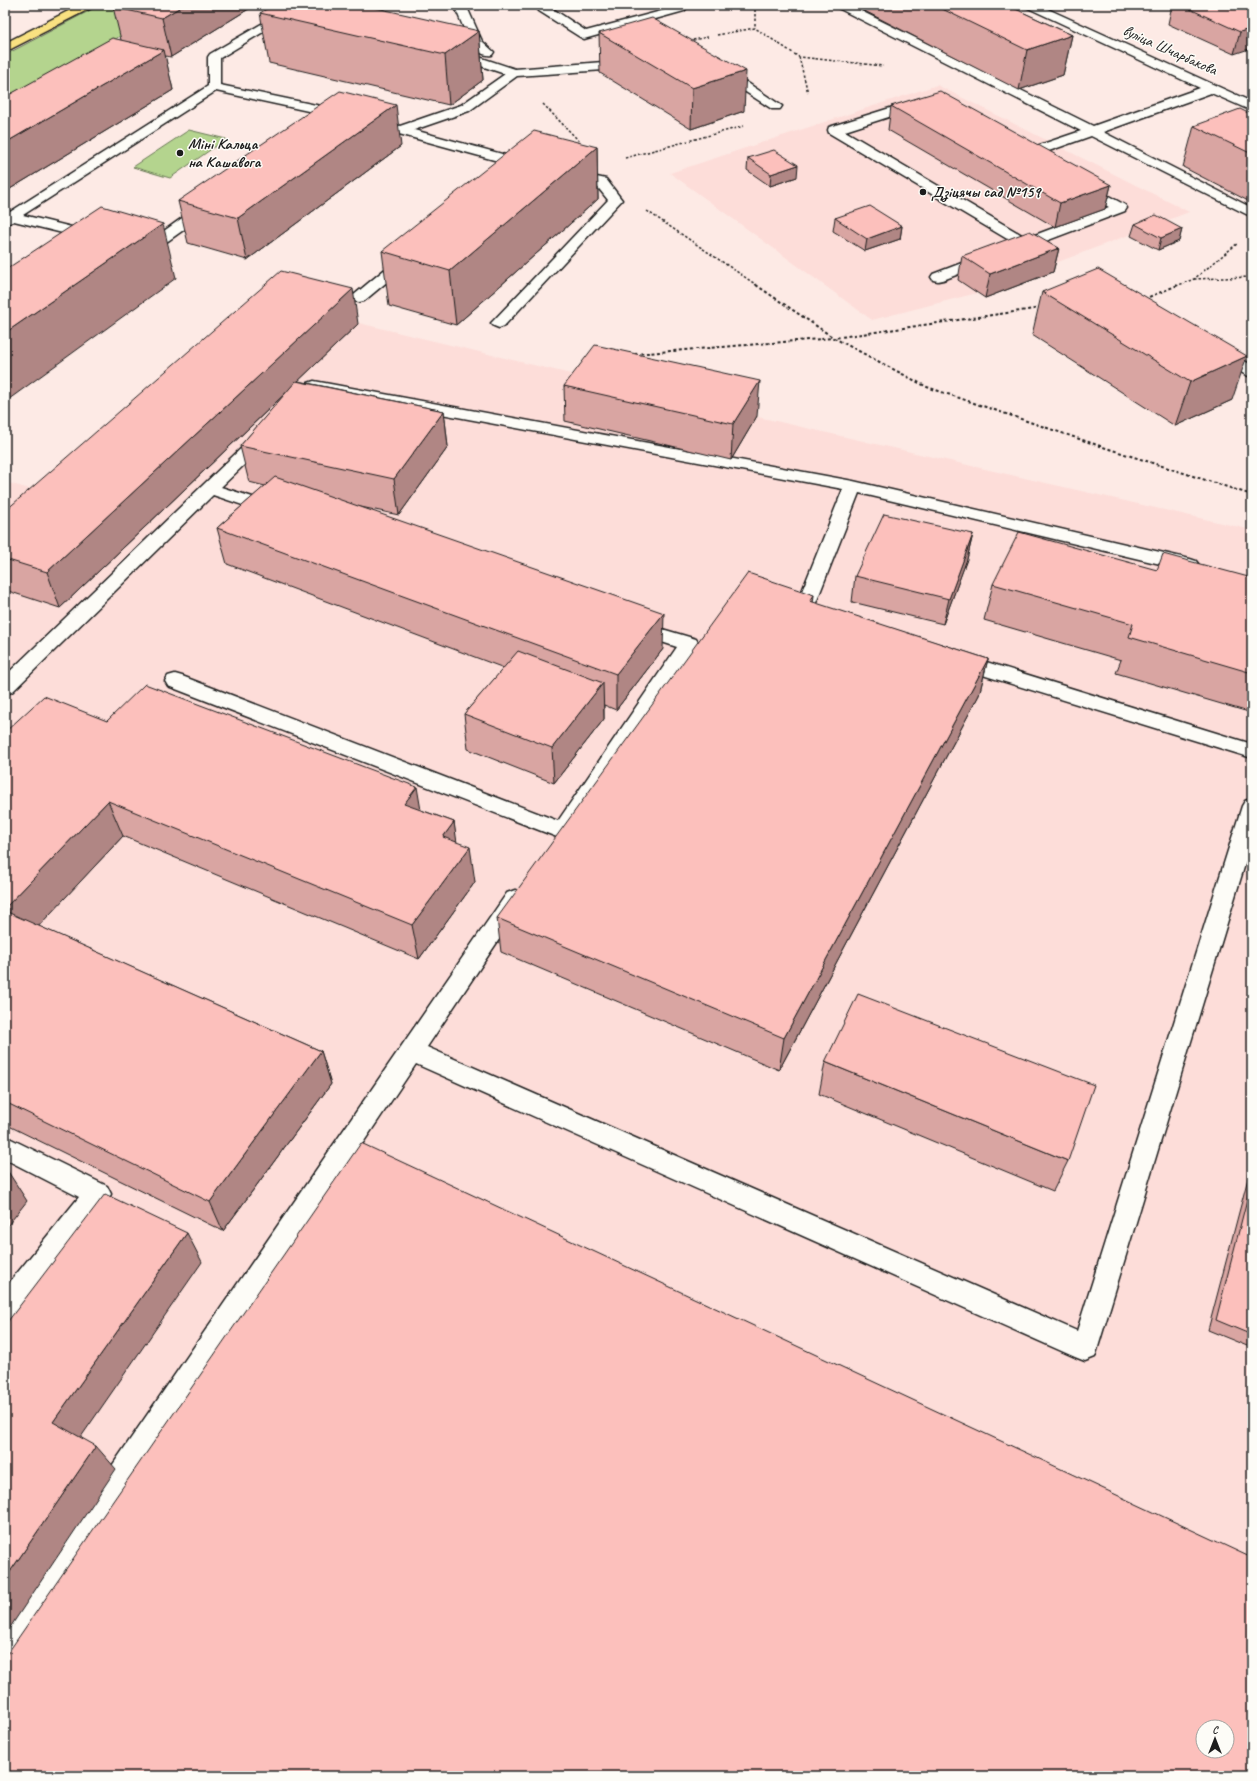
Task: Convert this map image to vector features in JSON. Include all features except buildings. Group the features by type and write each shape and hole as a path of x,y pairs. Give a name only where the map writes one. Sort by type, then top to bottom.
{"main road":[{"path":"5,48 89,5"}],"street":[{"path":"214,87 214,58 302,5"},
{"path":"460,5 477,43 514,73"},
{"path":"541,5 543,9 584,36 680,9"},
{"path":"840,5 1252,213"},
{"name":"вуліца Шчарбакова","path":"1030,5 1252,106"},
{"path":"438,48 514,73 604,66 677,44"},
{"path":"710,64 776,106"},
{"path":"401,130 465,108 514,73"},
{"path":"8,217 214,87 336,113 534,167"},
{"path":"1024,155 1211,88"},
{"path":"932,104 925,100 834,130 1026,244"},
{"path":"324,122 336,113"},
{"path":"1011,148 1038,163"},
{"path":"501,178 519,163"},
{"path":"499,323 615,200 601,182 556,172"},
{"path":"938,277 1120,208 1072,182"},
{"path":"127,243 153,245 216,199"},
{"path":"8,217 105,239"},
{"path":"360,298 418,248"},
{"path":"1204,345 1252,372"},
{"path":"303,396 314,385 853,486 1206,568"},
{"path":"5,687 276,424"},
{"path":"824,620 801,616 853,486"},
{"path":"210,489 294,516"},
{"path":"548,851 689,644 613,619"},
{"path":"939,655 1252,751"},
{"path":"176,680 562,831"},
{"path":"411,1051 1085,1348 1252,806"},
{"path":"5,1648 526,883"},
{"path":"5,1146 98,1194 5,1309"}],"path":[{"path":"755,5 755,28"},
{"path":"716,36 755,28 799,57 888,66"},
{"path":"677,44 708,37"},
{"path":"799,57 808,93"},
{"path":"514,73 585,148"},
{"path":"624,159 773,118 776,106"},
{"path":"644,209 834,338 927,387 1103,447 1252,495"},
{"path":"1140,300 1194,279 1240,242"},
{"path":"1194,279 1252,277"},
{"path":"628,355 834,338 1032,310 1047,306"},
{"path":"1252,420 1250,424 1252,425"}],"shaded area":[{"name":"Дзіцячы сад №159","path":"937,85 1189,212 1045,267 985,298 977,293 872,320 670,173"},
{"path":"288,306 596,380 1252,530 1252,1776 5,1776 5,559"},
{"path":"5,482 40,492 5,522"}],"green space":[{"path":"100,5 175,5 94,51 5,134 5,55"},
{"name":"Міні Кальца на Кашавога","path":"189,130 226,139 170,178 133,167"}],"place":[{"name":"Міні Кальца на Кашавога","path":"180,153"},
{"name":"Дзіцячы сад №159","path":"923,192"}]}
